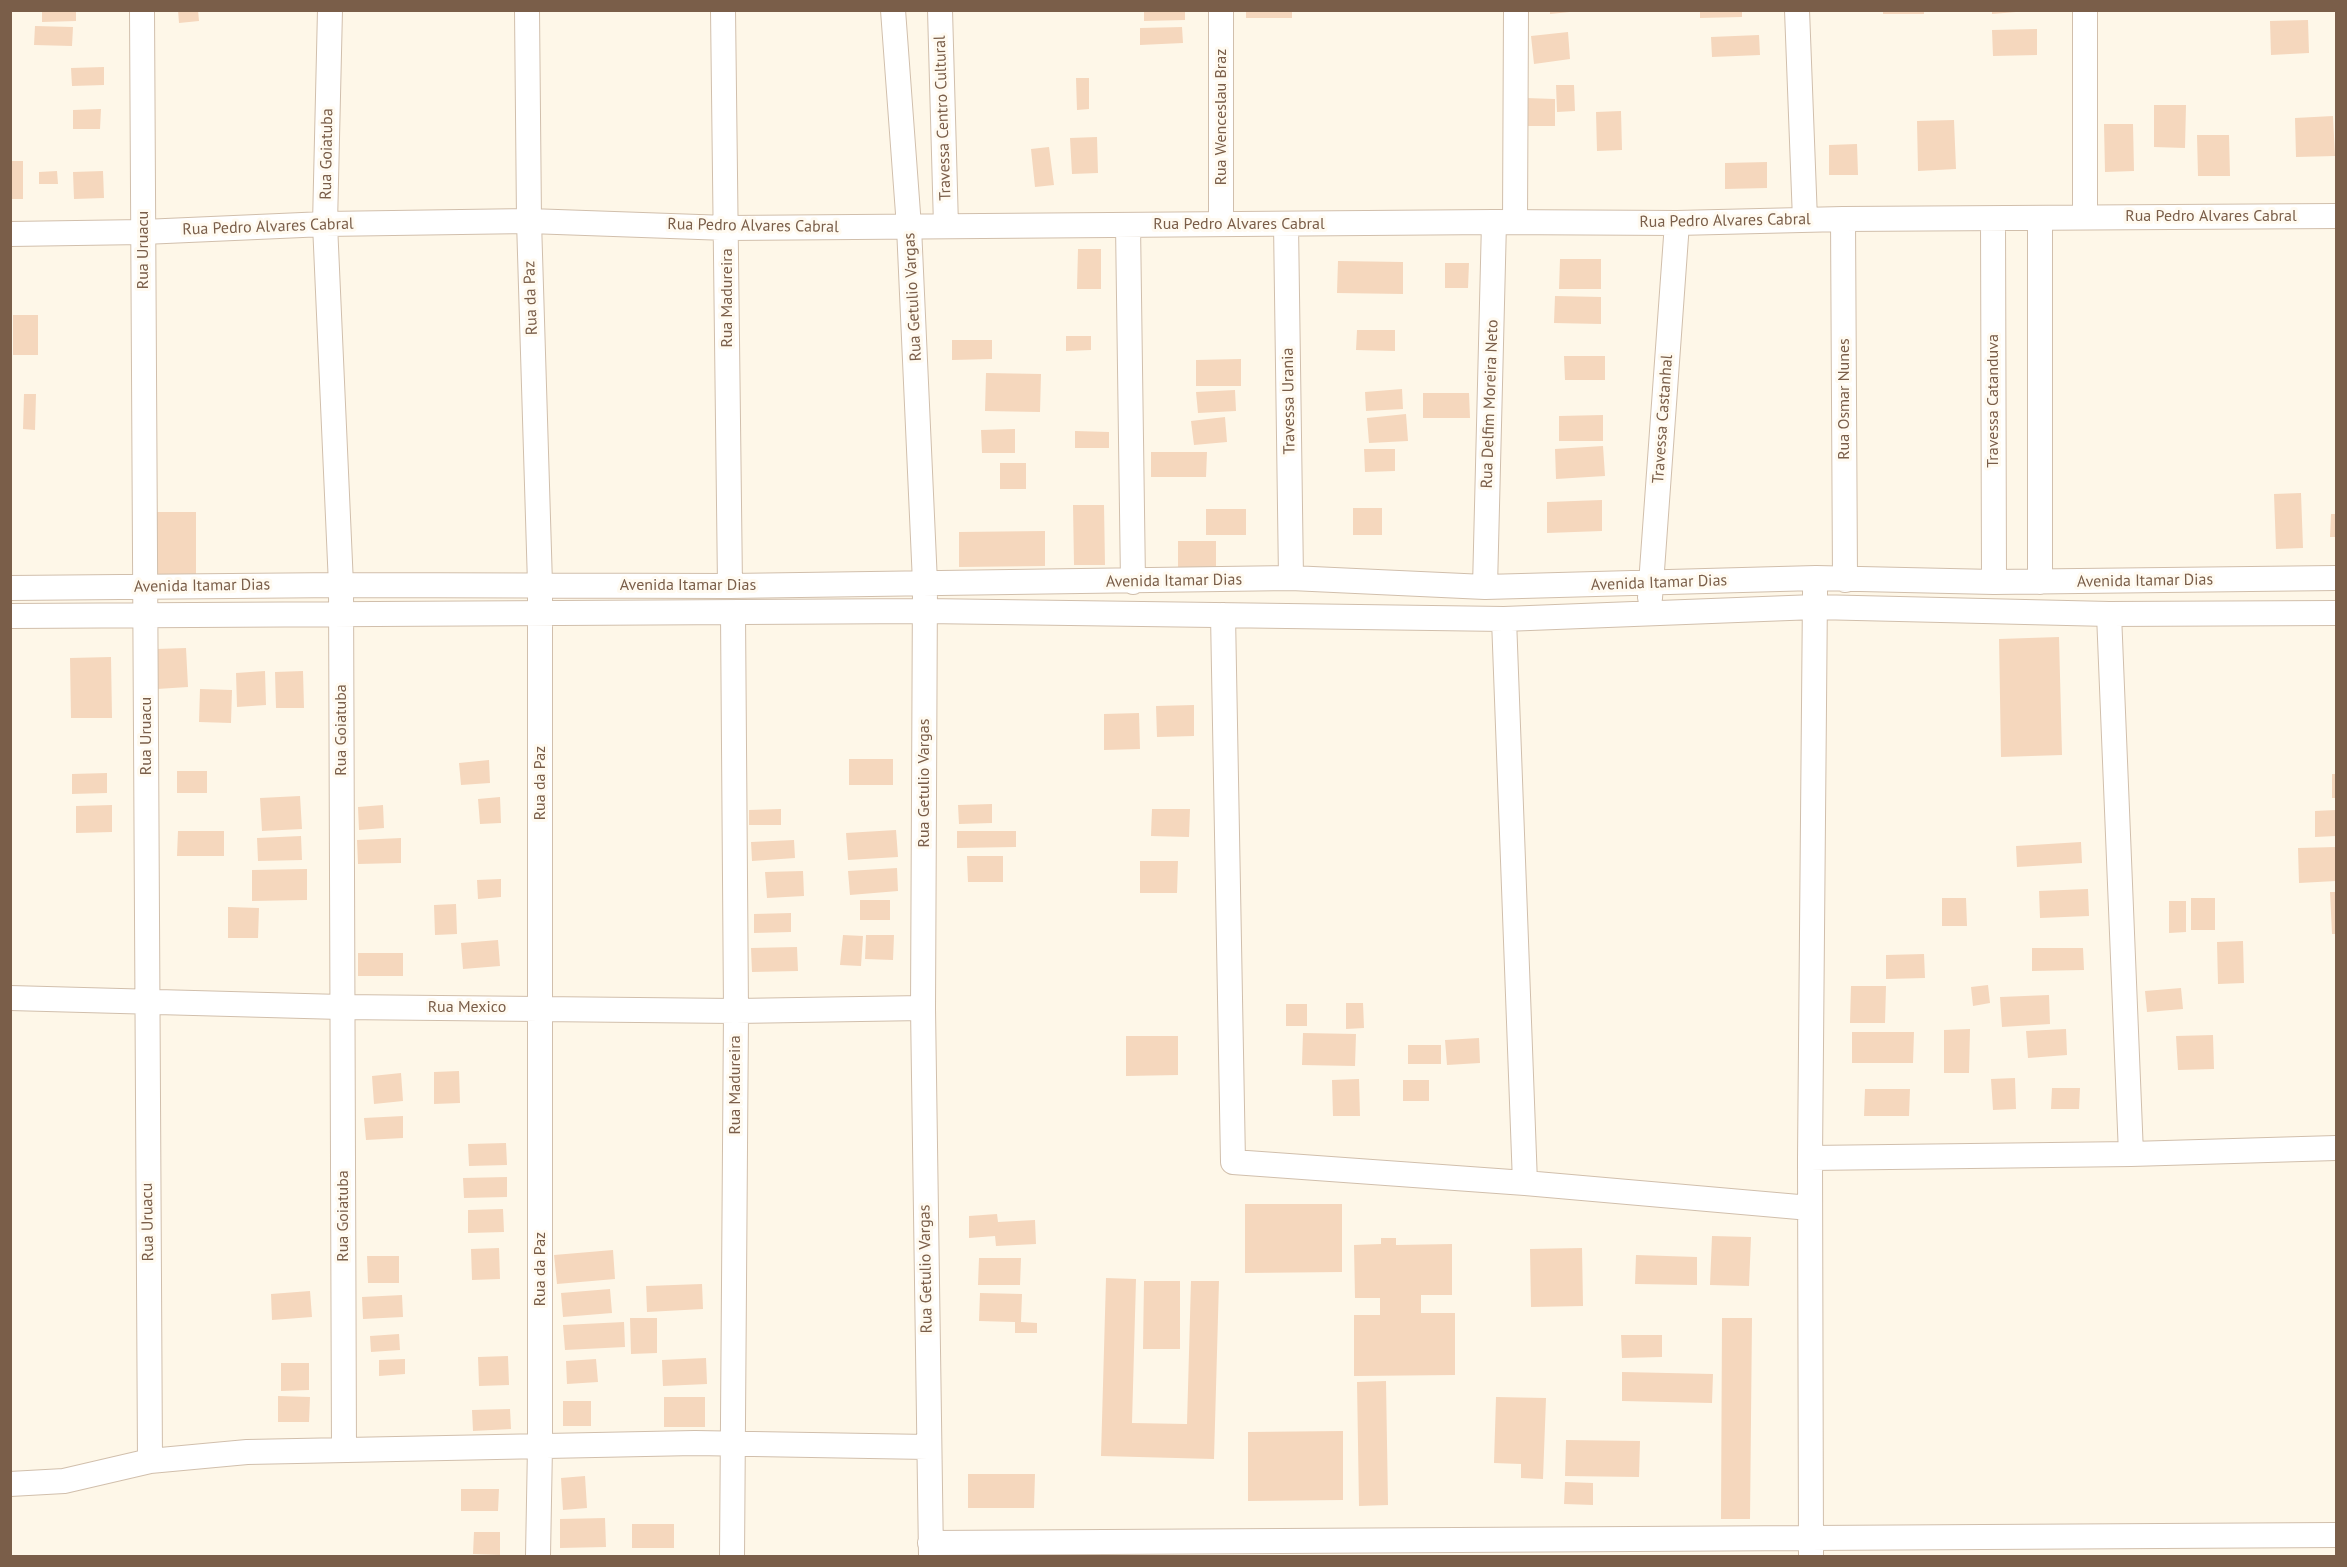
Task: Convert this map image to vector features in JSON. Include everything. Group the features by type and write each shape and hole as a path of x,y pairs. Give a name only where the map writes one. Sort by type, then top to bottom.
{"street":[{"name":"Rua Uruacu","path":"142,10 150,1461"},
{"name":"Rua Goiatuba","path":"330,10 325,224 341,585 344,1450"},
{"name":"Rua da Paz","path":"527,10 529,221 540,584 538,1557"},
{"name":"Rua Madureira","path":"723,10 730,586"},
{"name":"Rua Getulio Vargas","path":"893,10 909,227 926,583 923,1008 931,1550"},
{"name":"Travessa Centro Cultural","path":"940,10 946,226"},
{"name":"Rua Wenceslau Braz","path":"1221,10 1221,224"},
{"name":"Rua Delfim Moreira Neto","path":"1485,587 1516,10"},
{"path":"1797,10 1805,220"},
{"path":"2085,10 2085,217"},
{"name":"Rua Pedro Alvares Cabral","path":"10,234 142,232 325,224 529,221 727,228 1504,222 1677,223 1843,219 1993,220 2085,217 2337,216"},
{"path":"2040,218 2040,582"},
{"name":"Rua Osmar Nunes","path":"1843,219 1845,580"},
{"name":"Travessa Catanduva","path":"1993,220 1994,582"},
{"name":"Travessa Castanhal","path":"1649,614 1677,223"},
{"name":"Travessa Urania","path":"1286,224 1291,578"},
{"path":"1128,225 1133,582"},
{"name":"Avenida Itamar Dias","path":"10,588 540,584 730,586 1291,578 1485,587 1816,578 2040,582 2337,578"},
{"path":"1811,1547 1810,1158 1816,578"},
{"name":"Avenida Itamar Dias","path":"10,615 733,614 925,611 1504,618 1815,607 2109,615 2337,613"},
{"name":"Rua Madureira","path":"732,1557 736,1011 733,614"},
{"path":"1223,615 1233,1162 1525,1183 1810,1208"},
{"path":"2109,615 2131,1154"},
{"path":"1504,618 1525,1183"},
{"name":"Rua Mexico","path":"10,998 341,1007 736,1011 923,1008"},
{"path":"1810,1158 2131,1154 2337,1148"},
{"path":"10,1484 64,1480 150,1461 247,1452 695,1443 928,1447"},
{"path":"931,1550 2095,1547 2337,1535"}],"building":[{"path":"42,10 76,10 76,21 42,22"},
{"path":"178,10 198,10 199,21 179,23"},
{"path":"1144,10 1185,10 1185,20 1144,21"},
{"path":"1246,10 1292,10 1292,18 1246,18"},
{"path":"1550,10 1570,10 1570,12 1550,14"},
{"path":"1700,10 1742,10 1742,17 1700,18"},
{"path":"1883,10 1924,10 1924,14 1883,14"},
{"path":"1992,10 2016,10 2016,12 1992,14"},
{"path":"2308,20 2309,53 2271,55 2270,21"},
{"path":"35,26 73,27 72,46 34,45"},
{"path":"1182,27 1183,43 1140,45 1140,28"},
{"path":"2037,29 2037,55 1993,56 1992,30"},
{"path":"1568,32 1570,59 1534,64 1531,36"},
{"path":"1759,35 1760,55 1712,57 1711,37"},
{"path":"104,67 104,85 72,86 71,68"},
{"path":"1076,78 1089,78 1089,109 1077,110"},
{"path":"1556,85 1574,85 1575,111 1557,112"},
{"path":"1526,98 1555,99 1555,126 1525,126"},
{"path":"2154,105 2186,105 2185,148 2154,147"},
{"path":"101,109 100,129 73,129 73,110"},
{"path":"1621,111 1622,150 1597,151 1596,112"},
{"path":"2333,116 2335,156 2296,157 2295,118"},
{"path":"1954,120 1956,169 1918,171 1917,121"},
{"path":"2104,124 2133,124 2134,171 2105,172"},
{"path":"2197,135 2229,135 2230,176 2198,176"},
{"path":"1097,137 1098,173 1072,174 1070,138"},
{"path":"1857,144 1858,175 1829,175 1829,145"},
{"path":"1049,147 1054,185 1035,187 1031,149"},
{"path":"10,161 23,161 23,199 10,199"},
{"path":"1767,162 1767,188 1725,189 1725,163"},
{"path":"57,171 58,184 39,184 39,172"},
{"path":"103,171 104,198 74,199 73,172"},
{"path":"1078,249 1101,249 1101,289 1077,289"},
{"path":"1560,259 1601,259 1601,289 1559,289"},
{"path":"1338,261 1403,262 1403,294 1337,293"},
{"path":"1445,263 1469,263 1468,288 1445,288"},
{"path":"1555,296 1601,297 1601,324 1554,323"},
{"path":"13,315 38,315 38,355 13,355"},
{"path":"1357,330 1395,330 1395,351 1356,350"},
{"path":"1066,336 1091,336 1091,350 1066,351"},
{"path":"952,340 992,340 992,359 952,360"},
{"path":"1564,356 1605,356 1605,380 1565,380"},
{"path":"1241,359 1241,386 1196,386 1196,360"},
{"path":"986,373 1041,374 1040,412 985,411"},
{"path":"1402,389 1403,409 1366,411 1365,392"},
{"path":"1235,390 1236,411 1198,413 1196,392"},
{"path":"1423,393 1469,393 1470,418 1423,418"},
{"path":"24,394 36,394 35,430 23,429"},
{"path":"1406,414 1408,441 1369,443 1367,418"},
{"path":"1603,415 1603,441 1559,441 1559,416"},
{"path":"1225,417 1227,442 1194,445 1191,421"},
{"path":"1015,429 1015,453 982,453 981,430"},
{"path":"1075,431 1109,432 1109,448 1075,448"},
{"path":"1603,446 1605,476 1556,479 1555,449"},
{"path":"1364,449 1395,449 1395,471 1365,472"},
{"path":"1151,452 1207,452 1206,477 1151,477"},
{"path":"1000,463 1026,463 1026,489 1000,489"},
{"path":"2301,493 2303,548 2276,549 2274,494"},
{"path":"1602,500 1602,531 1547,533 1547,502"},
{"path":"1073,505 1104,505 1105,565 1074,565"},
{"path":"1353,508 1382,508 1382,535 1353,535"},
{"path":"1206,509 1246,509 1246,535 1206,535"},
{"path":"157,512 196,512 196,582 156,582"},
{"path":"2331,514 2336,514 2336,537 2330,537"},
{"path":"1045,531 1045,566 959,567 959,532"},
{"path":"1178,541 1216,541 1216,569 1178,569"},
{"path":"2059,637 2062,755 2001,757 1999,639"},
{"path":"186,648 188,687 157,689 156,649"},
{"path":"111,657 112,718 71,718 70,658"},
{"path":"265,671 266,705 237,707 236,673"},
{"path":"303,671 304,708 276,708 275,672"},
{"path":"200,689 232,690 231,723 199,722"},
{"path":"1194,705 1194,736 1157,737 1156,706"},
{"path":"1139,713 1140,749 1104,750 1104,714"},
{"path":"849,759 893,759 893,785 849,785"},
{"path":"489,760 490,783 461,785 459,763"},
{"path":"177,771 207,771 207,793 177,793"},
{"path":"107,773 107,793 72,794 72,774"},
{"path":"2332,774 2336,774 2336,798 2332,798"},
{"path":"300,796 302,829 262,831 260,798"},
{"path":"500,797 501,823 480,824 478,799"},
{"path":"992,804 992,823 959,824 958,805"},
{"path":"112,805 112,832 76,833 76,806"},
{"path":"383,805 384,828 359,830 358,807"},
{"path":"781,809 781,825 749,825 749,810"},
{"path":"1152,809 1190,809 1189,837 1151,836"},
{"path":"2336,810 2336,836 2315,837 2315,811"},
{"path":"896,830 898,857 848,860 846,833"},
{"path":"178,831 224,831 224,856 177,856"},
{"path":"957,831 1016,831 1016,847 957,848"},
{"path":"301,836 302,860 258,861 257,838"},
{"path":"401,838 401,863 358,864 357,840"},
{"path":"794,840 795,858 752,861 751,842"},
{"path":"2081,842 2082,863 2017,867 2016,846"},
{"path":"2336,847 2336,881 2299,883 2298,848"},
{"path":"967,856 1003,856 1003,882 968,882"},
{"path":"1140,861 1178,861 1177,893 1140,893"},
{"path":"897,868 898,891 850,895 848,871"},
{"path":"307,869 307,900 252,901 252,870"},
{"path":"803,871 804,896 767,898 765,872"},
{"path":"501,879 501,897 478,899 477,880"},
{"path":"2088,889 2089,916 2040,918 2039,891"},
{"path":"2330,892 2336,892 2336,934 2332,934"},
{"path":"1942,898 1966,898 1967,926 1942,926"},
{"path":"2191,898 2215,898 2215,930 2191,930"},
{"path":"860,900 890,900 890,920 860,920"},
{"path":"2169,901 2186,901 2186,932 2169,933"},
{"path":"456,904 457,934 435,935 434,905"},
{"path":"228,907 259,908 258,938 228,938"},
{"path":"791,913 791,932 754,933 754,914"},
{"path":"843,935 863,936 861,966 840,965"},
{"path":"866,935 894,935 893,960 865,959"},
{"path":"498,940 500,966 463,969 461,943"},
{"path":"2243,941 2244,983 2218,984 2217,942"},
{"path":"797,947 798,971 752,972 751,948"},
{"path":"2032,948 2083,948 2084,970 2032,971"},
{"path":"358,953 403,953 403,976 358,976"},
{"path":"1924,954 1925,978 1886,979 1886,955"},
{"path":"1988,985 1990,1003 1973,1006 1971,987"},
{"path":"1851,986 1886,986 1885,1023 1850,1023"},
{"path":"2181,988 2183,1009 2147,1012 2145,991"},
{"path":"2049,995 2050,1024 2002,1027 2000,997"},
{"path":"1346,1003 1363,1003 1364,1028 1346,1029"},
{"path":"1286,1004 1307,1004 1307,1026 1286,1026"},
{"path":"1970,1029 1969,1073 1944,1073 1944,1030"},
{"path":"2066,1029 2067,1055 2028,1058 2026,1031"},
{"path":"1852,1032 1914,1032 1913,1063 1852,1063"},
{"path":"1303,1033 1356,1034 1355,1066 1302,1065"},
{"path":"2213,1035 2214,1069 2178,1070 2176,1036"},
{"path":"1126,1036 1178,1036 1178,1075 1126,1076"},
{"path":"1479,1038 1480,1063 1447,1065 1445,1040"},
{"path":"1408,1045 1441,1045 1441,1064 1408,1064"},
{"path":"459,1071 460,1103 434,1104 434,1072"},
{"path":"401,1073 403,1101 374,1104 372,1076"},
{"path":"2015,1078 2016,1109 1993,1110 1991,1079"},
{"path":"1359,1079 1360,1116 1333,1116 1332,1080"},
{"path":"1403,1080 1429,1080 1429,1101 1403,1101"},
{"path":"2052,1088 2080,1088 2079,1109 2051,1109"},
{"path":"1865,1089 1910,1089 1909,1116 1864,1116"},
{"path":"403,1116 403,1138 366,1140 364,1118"},
{"path":"506,1143 507,1165 469,1166 468,1144"},
{"path":"507,1177 507,1197 464,1198 463,1178"},
{"path":"1245,1204 1342,1204 1342,1272 1245,1273"},
{"path":"503,1209 504,1232 468,1233 468,1210"},
{"path":"997,1214 998,1222 1035,1220 1036,1244 996,1246 995,1236 969,1238 969,1216"},
{"path":"1712,1236 1751,1237 1749,1286 1710,1285"},
{"path":"1381,1238 1396,1238 1396,1245 1452,1244 1452,1295 1421,1295 1421,1313 1455,1313 1455,1375 1354,1376 1354,1315 1380,1315 1380,1298 1355,1298 1354,1245 1381,1244"},
{"path":"499,1248 500,1279 472,1280 471,1249"},
{"path":"1582,1248 1583,1306 1531,1307 1530,1249"},
{"path":"613,1250 615,1279 557,1284 554,1255"},
{"path":"1636,1255 1697,1257 1697,1285 1635,1284"},
{"path":"367,1256 399,1256 399,1283 368,1283"},
{"path":"979,1258 1021,1258 1020,1285 978,1285"},
{"path":"1106,1278 1136,1279 1132,1423 1187,1424 1191,1281 1219,1281 1214,1459 1101,1456"},
{"path":"1144,1281 1180,1281 1180,1349 1143,1349"},
{"path":"702,1284 703,1309 647,1312 646,1286"},
{"path":"610,1289 612,1313 563,1317 561,1293"},
{"path":"310,1291 312,1317 272,1320 271,1294"},
{"path":"980,1293 1022,1294 1021,1322 1037,1323 1037,1333 1015,1333 1015,1322 979,1321"},
{"path":"402,1295 403,1317 363,1319 362,1297"},
{"path":"630,1318 657,1318 657,1353 631,1354"},
{"path":"1722,1318 1752,1318 1750,1519 1721,1519"},
{"path":"624,1322 625,1347 565,1350 563,1325"},
{"path":"399,1334 400,1350 371,1352 370,1336"},
{"path":"1621,1335 1662,1335 1662,1357 1622,1358"},
{"path":"508,1356 509,1385 479,1386 478,1357"},
{"path":"706,1358 707,1384 663,1386 662,1360"},
{"path":"405,1359 405,1374 379,1376 379,1360"},
{"path":"596,1359 598,1382 567,1384 566,1361"},
{"path":"281,1363 309,1363 309,1390 281,1391"},
{"path":"1622,1372 1713,1374 1712,1403 1622,1401"},
{"path":"1386,1381 1388,1505 1359,1506 1357,1382"},
{"path":"278,1396 310,1397 309,1422 278,1422"},
{"path":"664,1397 705,1397 705,1427 664,1427"},
{"path":"1496,1397 1546,1398 1543,1479 1521,1478 1521,1464 1494,1463"},
{"path":"563,1401 591,1401 591,1426 563,1426"},
{"path":"510,1409 511,1429 473,1431 472,1410"},
{"path":"1343,1431 1343,1500 1248,1501 1248,1432"},
{"path":"1566,1440 1640,1441 1639,1477 1565,1476"},
{"path":"968,1474 1035,1474 1034,1508 968,1508"},
{"path":"585,1476 587,1508 563,1510 561,1478"},
{"path":"1565,1482 1593,1483 1593,1505 1564,1504"},
{"path":"461,1489 499,1489 498,1511 461,1511"},
{"path":"605,1518 606,1547 560,1548 560,1519"},
{"path":"632,1524 674,1524 674,1548 632,1548"},
{"path":"474,1532 500,1532 500,1555 473,1554"}]}
